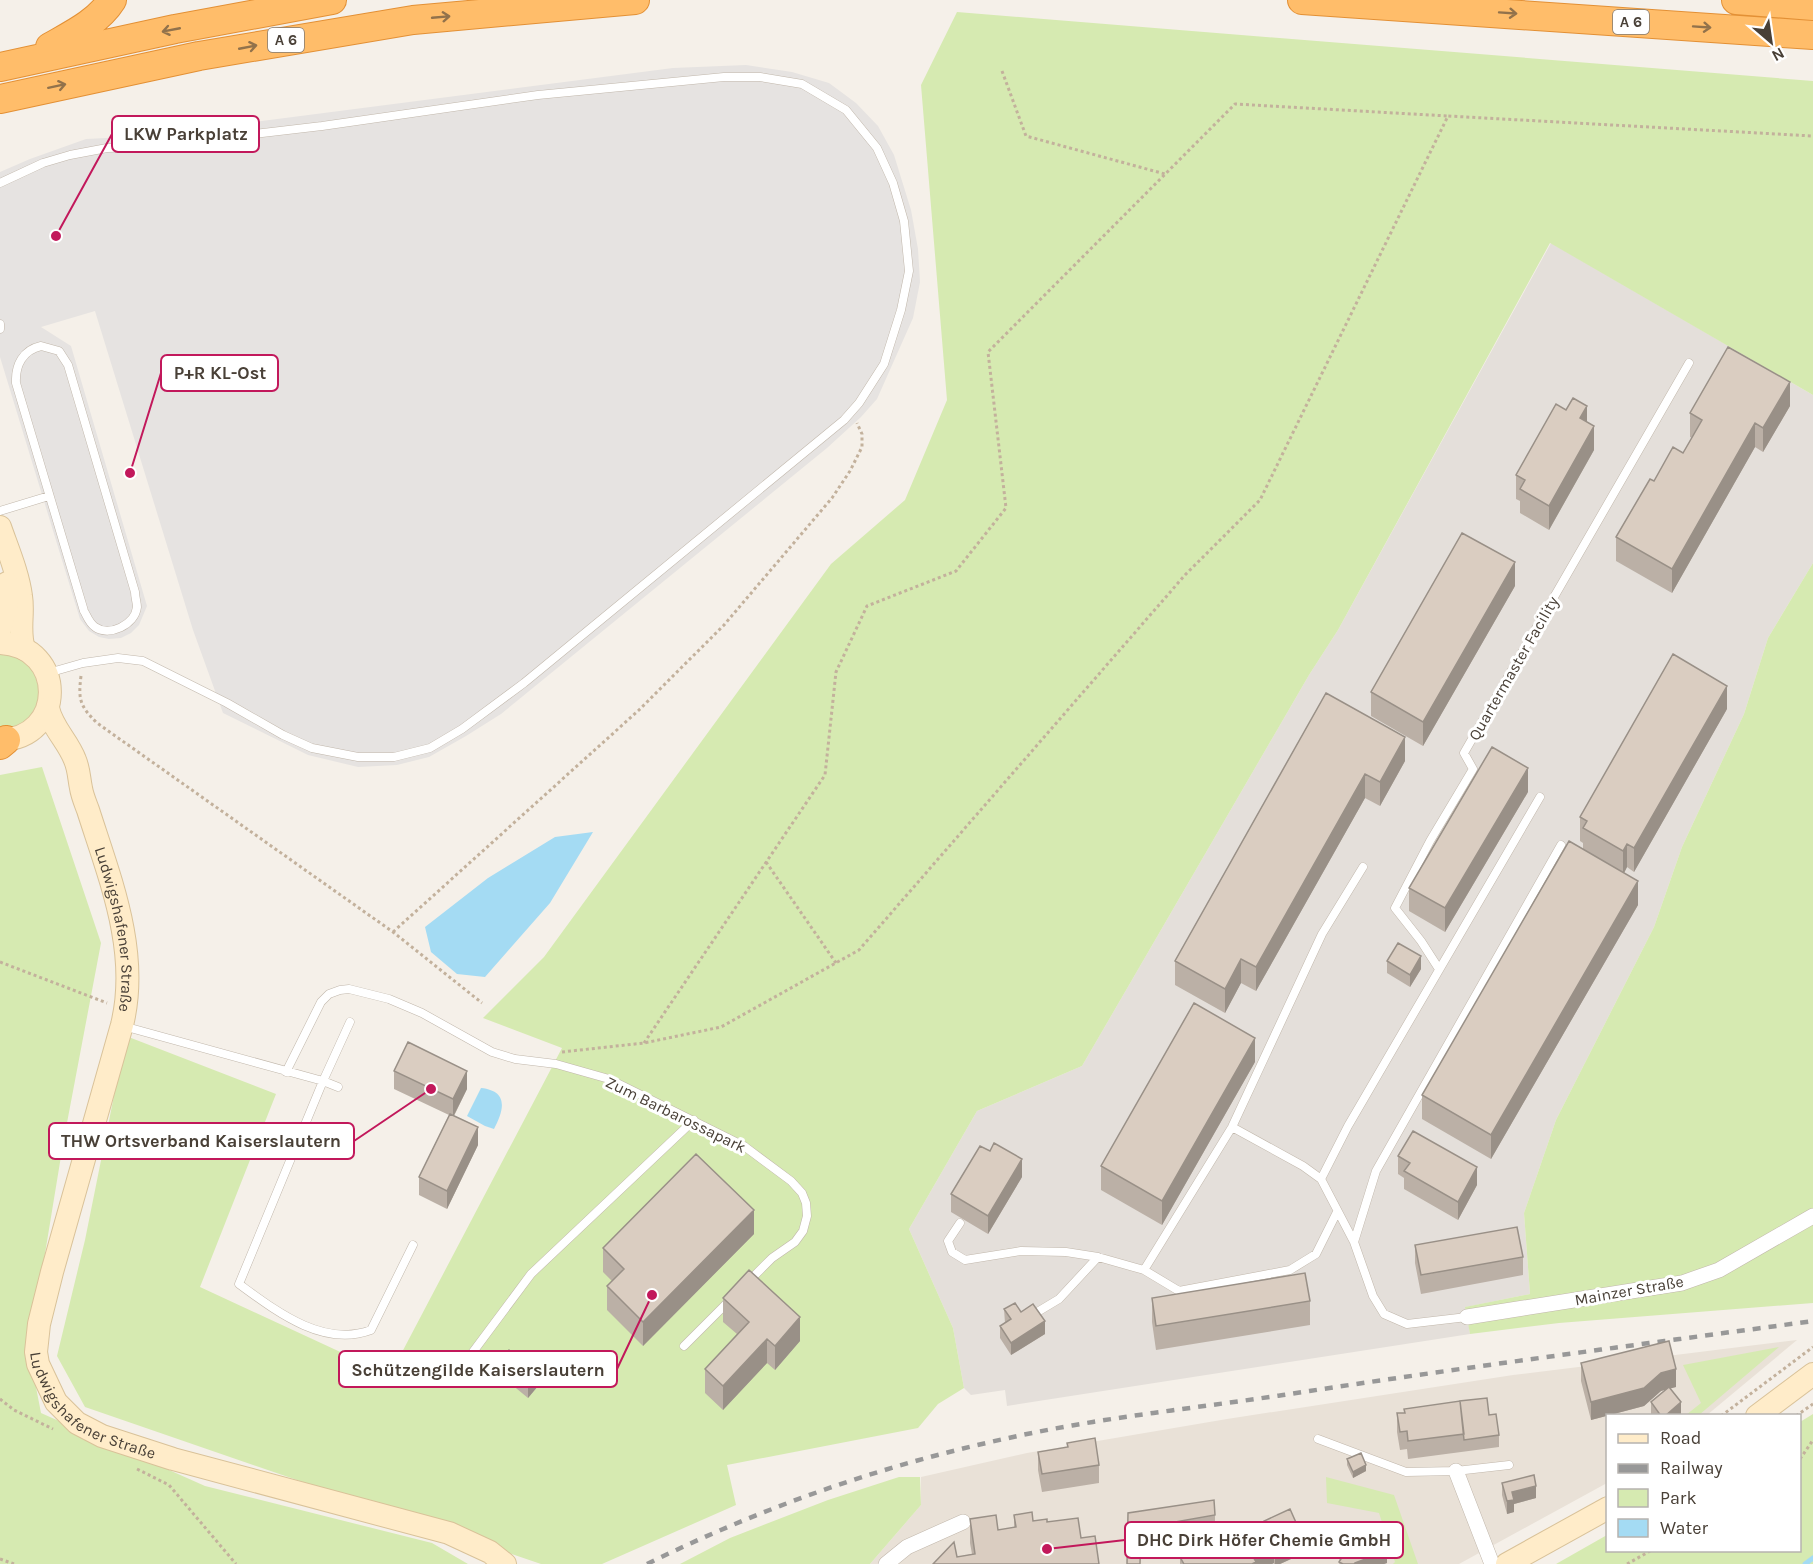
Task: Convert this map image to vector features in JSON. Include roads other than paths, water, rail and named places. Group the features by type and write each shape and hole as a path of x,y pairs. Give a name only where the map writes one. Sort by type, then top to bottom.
{"highway":[{"path":"32,59 89,24 106,10 112,0"},
{"name":"A 6","path":"0,67 175,29 332,0"},
{"name":"A 6","path":"0,99 200,56 413,20 635,0"},
{"name":"A 6","path":"1302,0 1813,35"},
{"path":"1736,0 1813,6"}],"street":[{"path":"0,527 19,581 22,599 21,635 24,649"},
{"path":"0,543 7,584 7,603 0,629"},
{"path":"0,644 16,645 38,659 47,674 50,691 48,708 38,724 8,740"},
{"name":"Ludwigshafener Straße","path":"48,708 52,722 75,760 81,788 116,899 127,956 124,1018 39,1324 36,1352 38,1364 56,1402 77,1423 102,1436 173,1459 449,1533 490,1552 506,1564"},
{"name":"Ludwigshafener Straße","path":"8,740 36,738 48,746 81,788"},
{"name":"Mainzer Straße","path":"1467,1317 1682,1283 1719,1270 1813,1216"},
{"path":"1759,1414 1807,1365"},
{"path":"1456,1471 1492,1564"},
{"path":"1507,1564 1606,1509"},
{"path":"886,1564 907,1547 963,1522"}],"lane":[{"path":"0,183 43,163 107,148 142,147 322,126 538,95 724,77 760,77 802,84 846,110 877,148 893,183 904,221 909,271 901,310 884,364 852,411 828,434 524,683 462,729 430,748 394,758 358,758 312,748 276,732 227,703 143,661 118,658 83,663 47,674"},
{"path":"41,346 59,351 64,357 71,376 135,592 137,608 133,618 126,625 106,630 96,628 90,623 49,496 16,383 17,366 25,353 41,346"},
{"name":"Quartermaster Facility","path":"1439,969 1395,908 1430,841 1473,769 1464,753 1689,363"},
{"path":"0,511 49,496"},
{"path":"1321,1179 1354,1116 1540,796"},
{"path":"1354,1242 1376,1171 1561,845"},
{"path":"1144,1270 1232,1127 1322,934 1363,867"},
{"name":"Zum Barbarossapark","path":"286,1072 321,1002 329,994 350,989 389,999 422,1013 492,1052 515,1059 556,1064 609,1079 744,1146 791,1181 802,1193 807,1216 803,1231 795,1242 772,1258 740,1290"},
{"path":"124,1018 286,1072 323,1081 338,1088"},
{"path":"350,1022 323,1081 239,1284 265,1303 307,1327 328,1334 358,1335 371,1330 413,1245"},
{"path":"458,1372 531,1274 694,1120"},
{"path":"1232,1127 1303,1166 1321,1179 1354,1242 1372,1296 1384,1314 1407,1324 1467,1317"},
{"path":"960,1223 948,1241 952,1252 965,1260 1021,1251 1066,1252 1098,1257 1144,1270 1179,1291 1290,1270 1316,1254 1337,1212"},
{"path":"1039,1311 1059,1299 1098,1257"},
{"path":"684,1346 732,1298"},
{"path":"1318,1439 1406,1472 1456,1471 1509,1465"}],"water":[{"path":"593,832 550,903 485,977 457,974 431,952 425,927 488,878 555,837"},
{"path":"481,1088 496,1093 502,1103 494,1129 467,1116"}],"waterway":[{"path":"1805,1564 1813,1558"}],"railway":[{"path":"647,1564 733,1525 822,1491 912,1462 1039,1432 1415,1375 1813,1321"}],"place":[{"name":"LKW Parkplatz","path":"56,236"},
{"name":"P+R KL-Ost","path":"130,473"},
{"name":"THW Ortsverband Kaiserslautern","path":"431,1089"},
{"name":"Schützengilde Kaiserslautern","path":"652,1295"},
{"name":"DHC Dirk Höfer Chemie GmbH","path":"1047,1549"}]}
